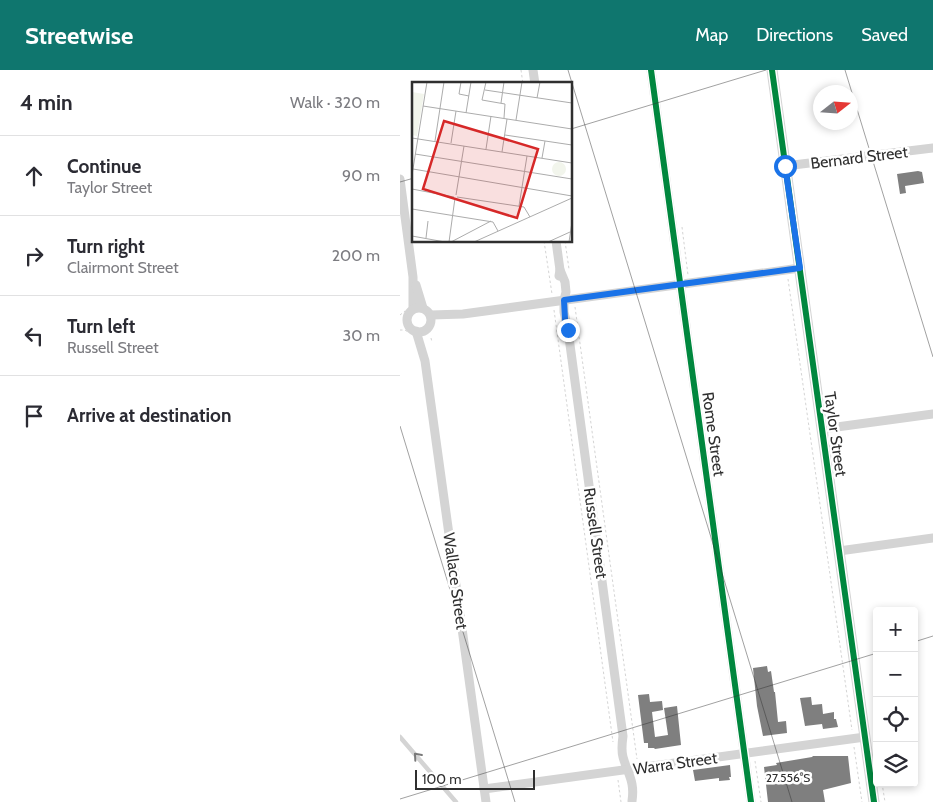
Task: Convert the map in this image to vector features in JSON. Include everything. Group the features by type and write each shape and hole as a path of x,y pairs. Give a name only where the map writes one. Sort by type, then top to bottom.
{"street":[{"name":"Rome Street","path":"651,70 680,284 749,753 751,802"},
{"name":"Taylor Street","path":"772,70 839,551 859,738 874,802"},
{"name":"Bernard Street","path":"785,166 933,148"},
{"path":"400,178 414,277 423,308"},
{"name":"Russell Street","path":"556,242 560,270 559,288 564,300 565,319 623,736 629,755 628,770 633,790 632,802"},
{"path":"431,318 800,268"},
{"path":"413,309 414,277"},
{"path":"423,308 429,312 431,318 430,325 426,330 419,332 403,324 413,309 423,308"},
{"name":"Wallace Street","path":"425,361 426,330"},
{"name":"Wallace Street","path":"416,331 425,361 486,802"},
{"path":"822,429 933,414"},
{"path":"839,551 933,538"},
{"name":"Warra Street","path":"484,789 859,738"}],"lane":[{"path":"400,737 456,802"}],"path":[{"path":"544,242 614,745"},
{"path":"565,242 570,275"},
{"path":"787,270 859,738 862,802"},
{"path":"574,298 638,768"},
{"path":"431,338 432,342"},
{"path":"749,753 756,763 761,802"},
{"path":"617,771 622,802"},
{"path":"883,787 885,802"}],"building":[{"path":"922,172 924,183 905,186 906,193 900,194 897,174"},
{"path":"767,666 768,672 771,671 778,722 786,721 787,733 763,736 757,706 753,668"},
{"path":"649,694 650,702 662,701 663,710 652,712 655,737 668,735 664,708 677,706 681,745 655,749 648,748 648,743 644,743 638,695"},
{"path":"811,697 812,705 822,704 823,714 834,712 834,719 836,719 838,727 823,729 822,724 805,726 800,698"},
{"path":"813,756 848,756 851,783 823,790 825,802 768,802 764,767"},
{"path":"730,765 730,780 719,781 719,778 695,781 693,770"}],"cycle path":[{"path":"651,70 751,802"},
{"path":"772,70 874,802"}],"route":[{"path":"568,330 564,312 564,300 800,268 785,166"}]}
